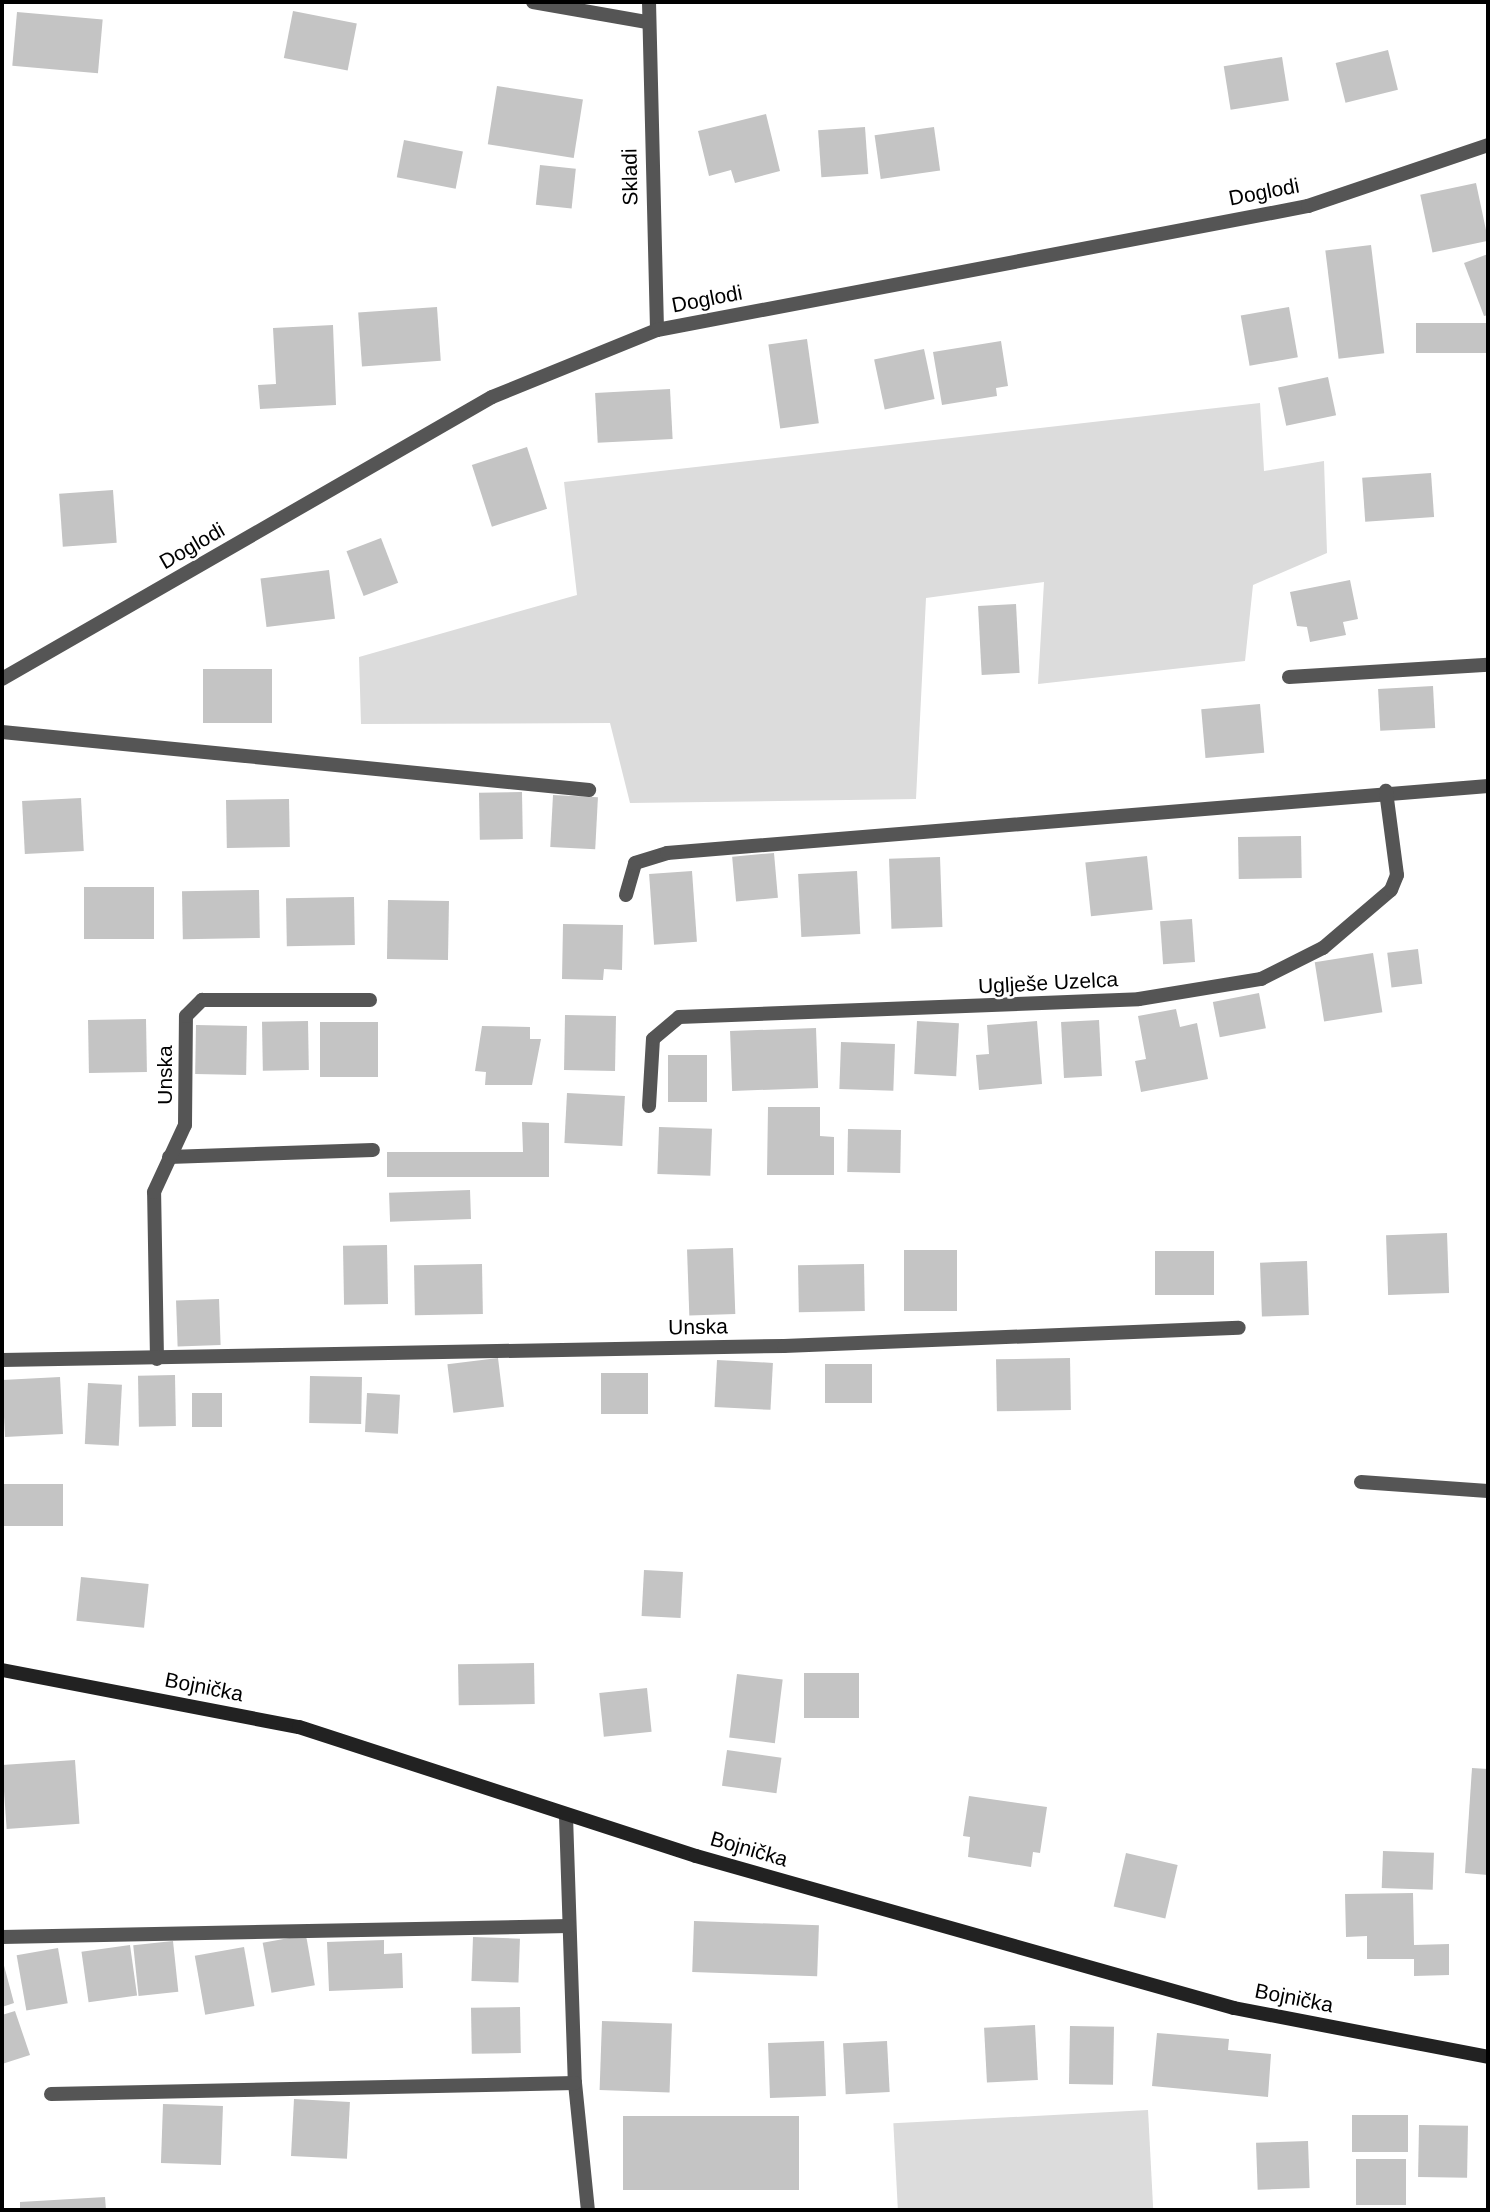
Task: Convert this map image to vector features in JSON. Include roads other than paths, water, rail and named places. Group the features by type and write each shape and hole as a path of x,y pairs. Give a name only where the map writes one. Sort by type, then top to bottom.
{"main road":[{"name":"Bojnička","path":"2,1670 299,1727 566,1816 1234,2008 1488,2057"}],"street":[{"path":"533,2 647,22"},
{"name":"Skladi","path":"649,2 647,22 657,330"},
{"name":"Doglodi","path":"2,679 492,397 657,330 1308,206 1488,145"},
{"path":"1289,677 1488,665"},
{"path":"2,732 589,790"},
{"path":"626,895 635,863 667,853 1386,791 1488,786"},
{"name":"Uglješe Uzelca","path":"649,1106 653,1039 679,1017 1139,999 1261,979 1323,948 1391,890 1397,875 1386,791"},
{"name":"Unska","path":"158,1359 154,1192 185,1125 186,1016 193,1006 202,1000 370,1000"},
{"path":"169,1157 373,1150"},
{"name":"Unska","path":"2,1360 784,1346 1239,1328"},
{"path":"1361,1482 1488,1491"},
{"path":"566,1816 575,2083 589,2210"},
{"path":"2,1937 569,1926"},
{"path":"51,2094 575,2083"}]}
